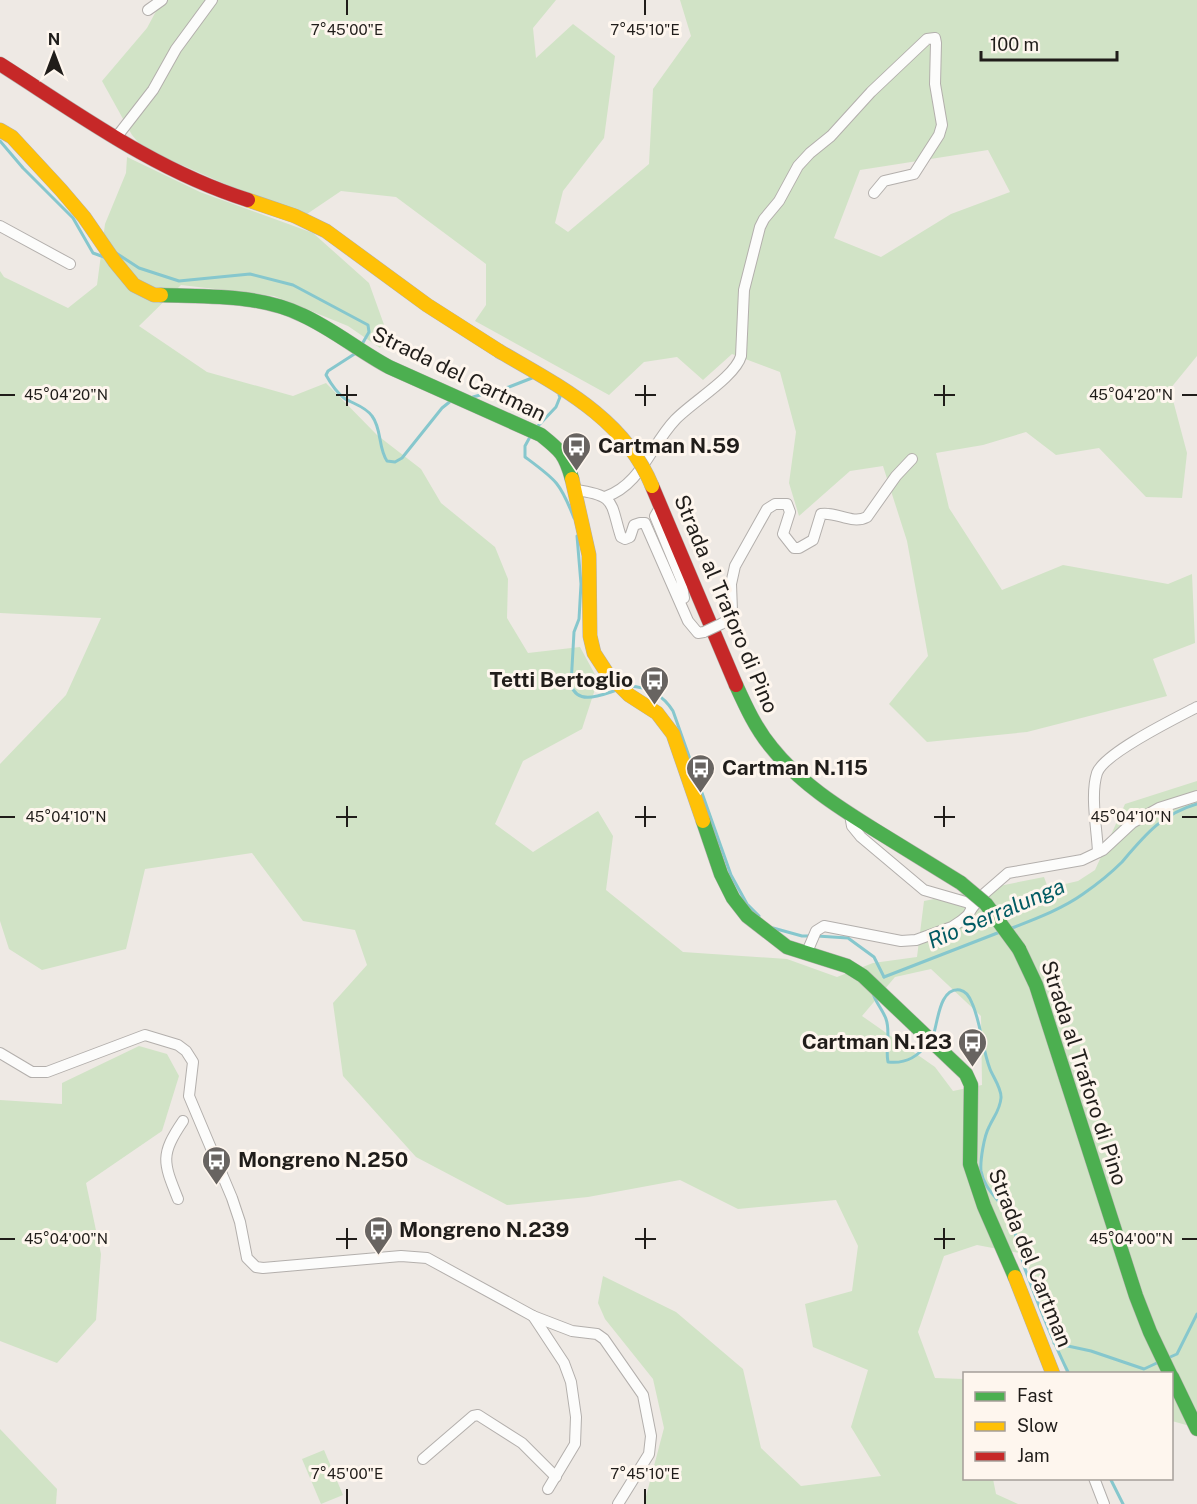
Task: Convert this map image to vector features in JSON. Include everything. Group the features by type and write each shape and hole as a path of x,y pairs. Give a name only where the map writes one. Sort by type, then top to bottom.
{"main road":[{"name":"Strada al Traforo di Pino","path":"0,64 148,158 211,188 279,209 311,222 427,305 574,396 610,423 637,457 652,486 758,730 788,768 805,784 850,815 961,883 986,904 1019,949 1036,984 1100,1188 1150,1332 1170,1372"},
{"name":"Strada del Cartman","path":"0,129 12,137 61,190 134,285 154,295 230,298 275,305 301,314 343,337 367,355 438,390 541,435 561,451 568,464 589,555 590,636 594,653 607,673 629,695 657,713 673,734 721,873 733,898 747,916 787,947 812,942 863,976 966,1074 971,1085 970,1164 984,1206 1017,1281 1052,1372"},
{"name":"Strada al Traforo di Pino","path":"1173,1379 1197,1429"}],"street":[{"path":"148,10 162,0"},
{"path":"115,139 153,90 176,49 212,0"},
{"path":"604,497 614,494 636,476 676,418 739,364 744,290 760,227 780,201 798,166 927,39 935,38 935,84 942,125 939,135 914,174 884,181 874,193"},
{"path":"0,226 70,264"},
{"path":"575,490 604,497 612,502 621,537 625,539 630,537 634,525 645,523 688,621 698,633 729,619 732,612 731,584 735,566 767,508 775,504 787,504 790,512 783,534 794,548 799,548 813,540 819,517 824,513 854,520 867,517 896,476 912,459"},
{"path":"661,506 655,516 681,579 688,621"},
{"path":"1098,852 1095,785 1098,770 1130,743 1197,707"},
{"name":"Strada del Cartman","path":"812,942 824,926 901,941 916,940 952,927 968,915 985,893 1008,873 1082,860 1098,852 1132,822 1159,808 1197,796"},
{"path":"850,815 852,826 861,837 924,890 969,903 972,908"},
{"path":"0,1053 32,1072 47,1072 145,1035 178,1045 186,1051 193,1062 189,1096 232,1198 240,1222 244,1252 256,1267 269,1268 412,1256 438,1263 532,1316 572,1331 597,1334 604,1339 643,1395 651,1436 649,1454 618,1504"},
{"path":"178,1199 165,1161 171,1141 193,1105"},
{"path":"532,1316 564,1363 571,1383 576,1417 575,1444 548,1489"},
{"path":"423,1459 473,1416 478,1415 522,1443 556,1477"},
{"path":"1094,1480 1104,1504"}],"green space":[{"path":"162,0 556,0 533,28 536,58 573,24 615,56 604,138 563,191 555,223 568,232 649,164 653,89 691,36 680,0 1197,0 1197,356 1170,389 1187,453 1182,498 1146,497 1099,448 1056,455 1026,432 983,445 936,453 949,508 1002,590 1063,565 1168,584 1192,574 1195,643 1153,659 1167,696 1027,732 927,742 889,704 928,656 907,541 883,466 850,471 799,516 789,483 796,432 780,372 732,354 703,380 677,357 644,362 609,395 475,321 486,305 486,264 396,197 341,191 307,214 248,194 143,148 132,135 102,81 147,28","holes":["988,150 1010,192 951,214 881,257 834,238 860,170"]},
{"path":"127,157 200,192 313,233 369,283 387,333 380,348 348,326 274,296 181,285 139,326 207,372 293,396 326,383 377,435 421,469 441,503 495,547 508,579 507,618 528,653 580,647 598,680 582,729 523,761 495,824 533,852 598,811 613,836 606,890 683,952 787,959 837,977 873,963 917,957 924,901 1044,877 1048,888 1078,881 1095,870 1125,804 1197,781 1197,1428 1173,1421 1173,1372 1066,1372 1024,1254 977,1245 944,1256 918,1332 935,1378 963,1379 963,1480 993,1480 996,1494 1018,1504 644,1504 664,1428 653,1379 605,1319 598,1303 603,1276 676,1312 743,1369 761,1448 801,1486 881,1476 851,1427 868,1370 813,1347 805,1304 852,1291 858,1246 836,1200 738,1209 680,1180 588,1197 507,1205 416,1157 343,1076 333,1003 367,965 355,930 303,921 252,853 145,869 126,949 42,970 9,949 0,921 0,764 66,695 101,618 0,613 0,271 4,277 68,308 97,285 105,224 126,173","holes":["931,969 981,1016 982,1085 953,1091 935,1067 862,1016 895,977"]},
{"path":"139,1046 167,1054 179,1076 162,1131 86,1183 101,1254 96,1320 57,1363 0,1341 0,1100 62,1104 62,1083"},
{"path":"0,1429 57,1489 56,1504 0,1504"},
{"path":"324,1450 343,1495 321,1504 302,1459"}],"waterway":[{"path":"0,141 23,168 73,218 93,253 104,257"},
{"path":"116,253 139,268 179,281 250,274 293,285 368,325 369,332 361,346"},
{"path":"356,353 328,371 326,375 341,396 362,407 372,416 387,461 395,462 402,458 442,408 452,400"},
{"path":"473,397 532,378"},
{"path":"537,427 556,407 559,395"},
{"path":"531,435 525,446 525,457 544,471 561,489 574,518"},
{"path":"577,536 581,584 579,619 574,632 571,685 574,691 584,697 617,690"},
{"path":"629,686 654,693 665,700 673,711 731,875 747,904 759,916"},
{"name":"Rio Serralunga","path":"1012,928 1057,909 1083,894 1118,866 1155,827 1174,813 1197,804"},
{"path":"773,928 802,936 811,936"},
{"name":"Rio Serralunga","path":"884,977 1000,932"},
{"path":"817,936 848,938 874,957 884,977"},
{"path":"933,1036 940,1007 948,994 960,990 968,995 980,1027 987,1061 1001,1094 999,1106 984,1142 981,1171 986,1184 1012,1223 1030,1282 1068,1372"},
{"path":"873,993 887,1024 888,1062 910,1059 927,1044"},
{"path":"1168,1358 1177,1354 1197,1314"},
{"path":"1054,1343 1091,1351 1144,1369 1159,1362"},
{"path":"1111,1480 1123,1504"}],"traffic: fast":[{"path":"161,295 251,300 268,303 302,315 389,367 541,435 561,454 572,479"},
{"path":"736,685 761,733 783,761 795,772 820,794 961,883"},
{"path":"703,821 721,874 733,898 747,916 787,947 847,966 863,976 966,1074 971,1085 970,1164 984,1206 1015,1277"},
{"path":"961,883 986,904 1019,949"},
{"path":"1019,949 1036,985 1136,1296 1169,1372"},
{"path":"1173,1379 1197,1429"}],"traffic: slow":[{"path":"0,130 12,137 61,190 134,285 154,295 161,295"},
{"path":"248,200 295,216 326,231 427,305 499,351"},
{"path":"499,351 588,406 625,441 640,462 652,486"},
{"path":"572,479 589,555 590,636 594,653 607,673 629,695 657,713 673,734 703,821"},
{"path":"1015,1277 1052,1372"}],"traffic: jam":[{"path":"0,64 89,122 150,158 214,188 248,200"},
{"path":"652,486 736,685"}],"place":[{"name":"Cartman N.59","path":"577,472"},
{"name":"Tetti Bertoglio","path":"654,706"},
{"name":"Cartman N.115","path":"701,794"},
{"name":"Cartman N.123","path":"973,1068"},
{"name":"Mongreno N.250","path":"217,1186"},
{"name":"Mongreno N.239","path":"378,1256"}]}
